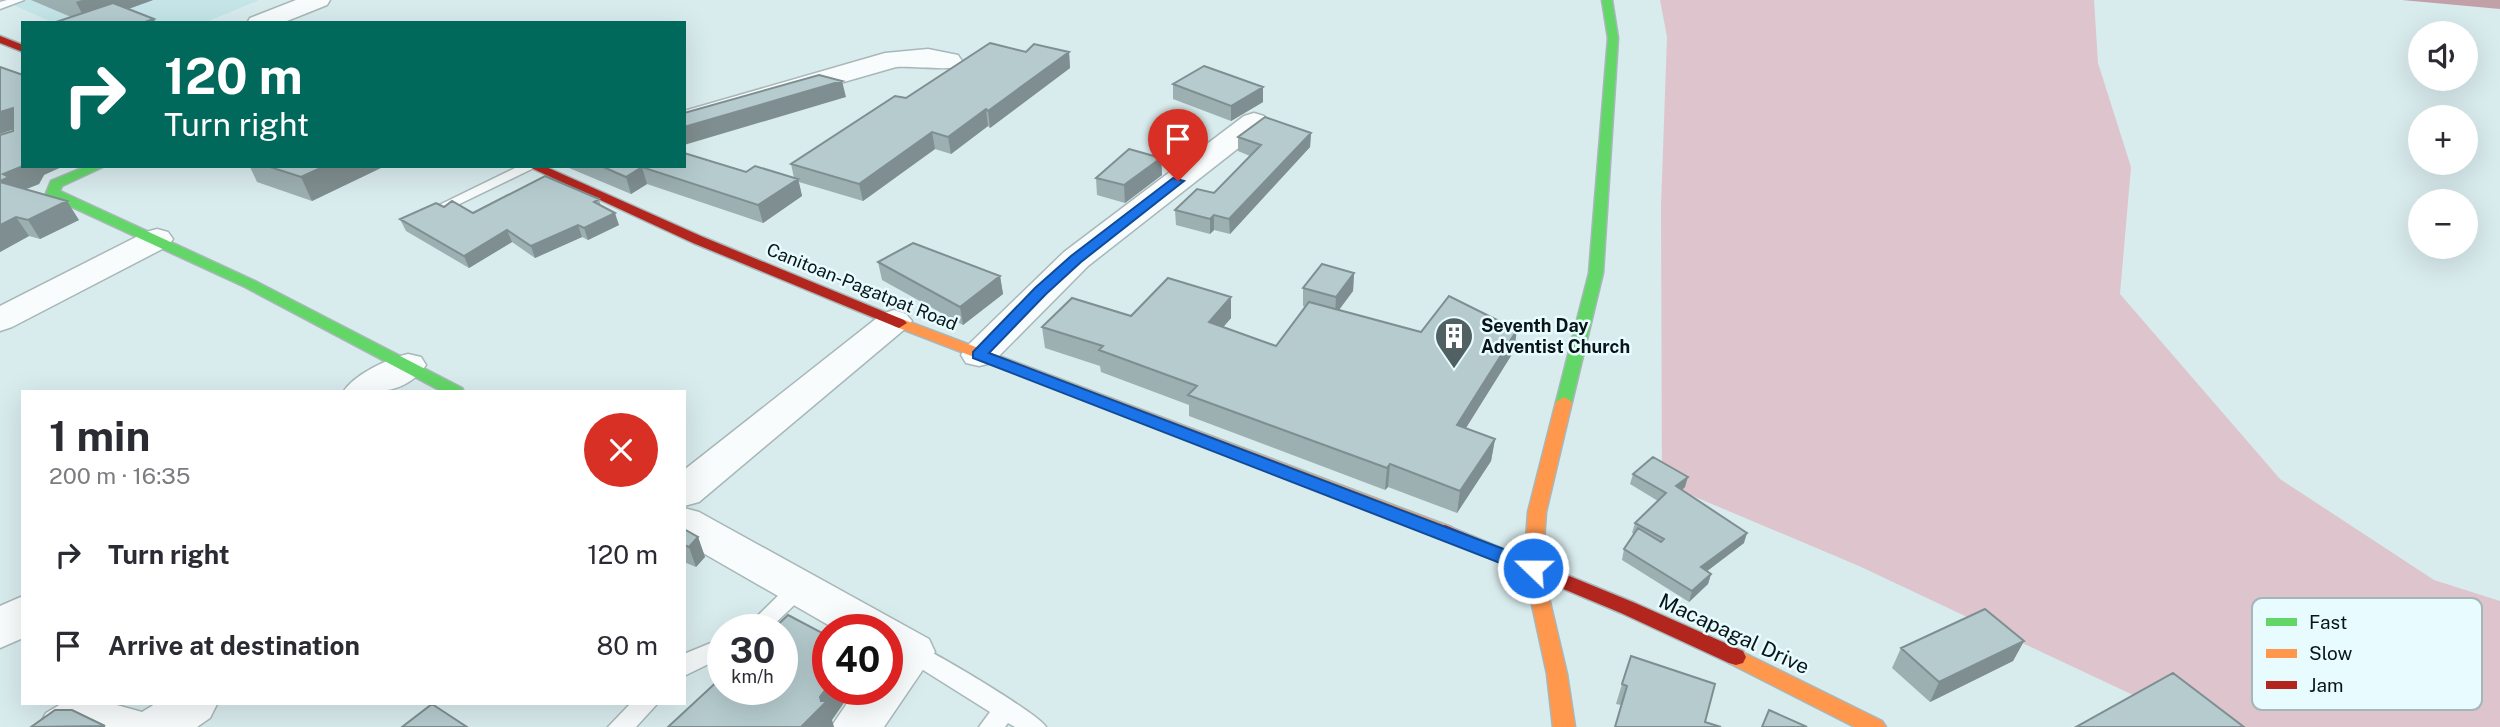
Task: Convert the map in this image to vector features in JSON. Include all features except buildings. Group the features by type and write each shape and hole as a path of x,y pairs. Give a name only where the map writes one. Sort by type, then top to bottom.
{"street":[{"path":"264,21 318,0"},
{"path":"1564,727 1557,674 1533,568 1537,512 1596,273 1613,38 1607,0"},
{"path":"0,39 21,48"},
{"path":"686,119 894,59 928,57 949,61"},
{"path":"979,355 1076,259 1254,122"},
{"path":"94,168 56,184 53,192 80,208 157,239 353,333 452,390"},
{"name":"Canitoan-Pagatpat Road","path":"538,168 702,242 894,321 1533,568"},
{"path":"0,320 157,239"},
{"path":"686,490 894,321"},
{"path":"365,390 408,365"},
{"path":"686,524 800,587 838,614"},
{"name":"Macapagal Drive","path":"1533,568 1750,663 1875,727"},
{"path":"0,630 21,614"},
{"path":"158,727 191,705"},
{"path":"856,727 872,705"},
{"path":"63,727 81,716 126,727"}],"lane":[{"path":"0,6 18,0"},
{"path":"438,209 534,168"},
{"path":"771,614 800,587"},
{"path":"686,665 707,654"},
{"path":"903,659 999,718 1034,727"},
{"path":"620,727 644,705"}],"shaded area":[{"path":"2,0 259,0 209,21 49,21"},
{"path":"1660,0 2094,0 2098,63 2131,167 2120,294 2280,479 2434,580 2500,601 2500,727 2201,727 1859,566 1662,483 1661,206 1667,37"},
{"path":"2402,0 2500,0 2500,9"}],"traffic: fast":[{"path":"1564,402 1596,273 1613,38 1607,0"},
{"path":"94,168 56,184 53,193 250,284 452,390"}],"traffic: slow":[{"path":"899,323 1445,532"},
{"path":"1564,402 1537,512 1533,568 1557,674 1564,727"},
{"path":"1736,657 1875,727"}],"traffic: jam":[{"path":"0,39 21,48"},
{"path":"537,168 698,240 899,323"},
{"path":"1445,532 1628,608 1736,657"}],"place":[{"name":"Seventh Day Adventist Church","path":"1454,370"}],"route":[{"path":"1178,181 1076,259 979,355 1533,568"}]}
